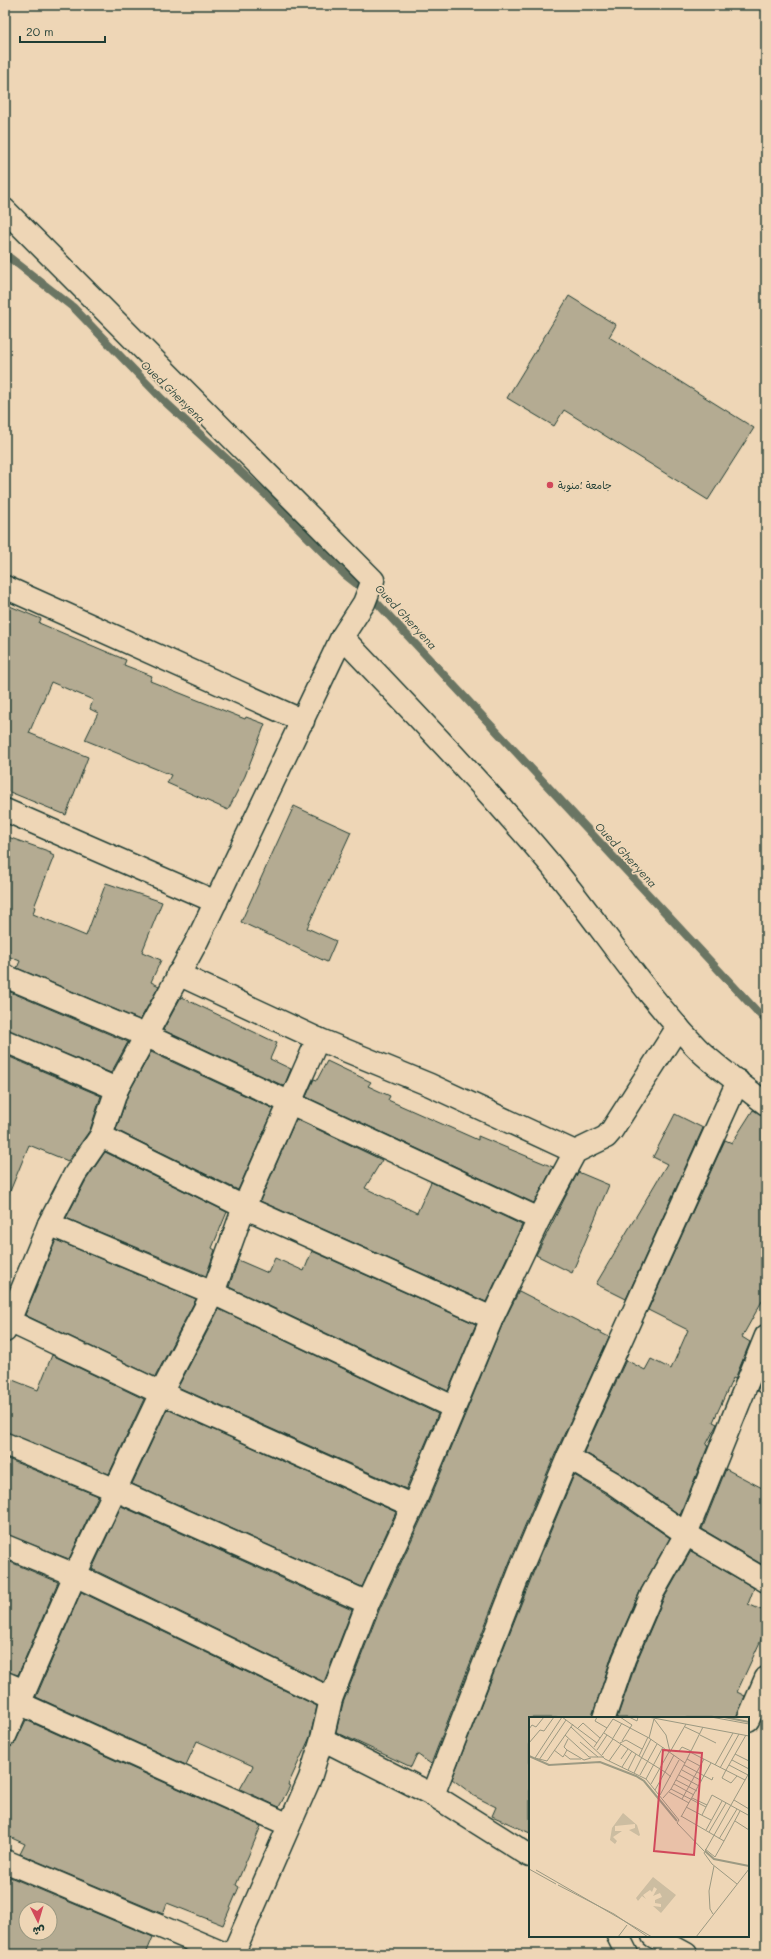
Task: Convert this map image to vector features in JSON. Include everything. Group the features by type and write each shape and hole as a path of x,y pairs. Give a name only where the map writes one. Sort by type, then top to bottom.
{"street":[{"path":"5,210 373,580 364,603 342,637 216,902 147,1036 117,1089 101,1136 76,1174 50,1224 7,1326 413,1506"},
{"path":"5,587 303,721"},
{"path":"342,637 498,803 547,860 592,915 656,1002 678,1028 699,1049 766,1104"},
{"path":"5,810 216,902"},
{"path":"178,974 318,1039 430,1084 575,1152"},
{"path":"5,976 147,1036 539,1219"},
{"path":"233,1954 310,1778 322,1739 331,1699 368,1603 413,1506 453,1407 492,1318 539,1219 575,1152 606,1137 612,1130 678,1028"},
{"path":"5,1736 16,1692 116,1490 160,1393 213,1294 244,1207 318,1039"},
{"path":"5,1041 117,1089"},
{"path":"433,1795 522,1566 568,1457 738,1081"},
{"path":"101,1136 244,1207 492,1318"},
{"path":"50,1224 213,1294 453,1407"},
{"path":"604,1717 624,1659 652,1594 686,1534 766,1336"},
{"path":"5,1444 116,1490 368,1603"},
{"path":"568,1457 613,1483 686,1534 766,1581"},
{"path":"5,1546 75,1575 331,1699"},
{"path":"749,1718 766,1678"},
{"path":"16,1692 289,1825"},
{"path":"322,1739 433,1795 529,1855"},
{"path":"5,1861 225,1954"},
{"path":"609,1954 618,1937"},
{"path":"618,1937 627,1954"},
{"path":"655,1937 686,1954"}],"building":[{"path":"569,296 616,325 609,337 754,428 708,500 564,410 554,426 507,398"},
{"path":"5,604 41,619 39,623 126,660 124,665 152,676 150,681 245,719 246,717 265,724 245,776 228,810 167,783 171,775 85,740 98,713 90,709 93,700 51,682 29,733 88,757 66,815 5,790"},
{"path":"294,806 351,832 307,928 336,941 327,962 241,922"},
{"path":"5,836 51,852 50,854 54,856 34,907 33,914 86,936 106,883 162,902 142,952 161,960 151,982 159,986 140,1020 17,968 20,961 5,955"},
{"path":"8,991 128,1042 111,1073 5,1029 5,999"},
{"path":"181,997 277,1043 270,1059 291,1069 284,1086 163,1030"},
{"path":"151,1052 274,1109 238,1190 116,1130 128,1094"},
{"path":"5,1055 101,1096 90,1130 68,1161 29,1145 6,1201"},
{"path":"327,1061 371,1082 368,1086 390,1096 388,1100 478,1140 478,1136 553,1167 534,1203 306,1097 314,1079 317,1080"},
{"path":"753,1110 766,1116 766,1294 742,1337 750,1342 735,1379 733,1378 713,1422 717,1424 706,1445 708,1446 680,1515 620,1473 584,1452 626,1360 645,1370 651,1359 671,1369 688,1330 648,1310 725,1140 732,1143"},
{"path":"675,1114 703,1128 626,1299 596,1284 667,1164 653,1157"},
{"path":"296,1119 382,1160 365,1188 417,1213 431,1182 522,1225 486,1302 260,1201"},
{"path":"105,1152 227,1212 212,1248 215,1250 206,1276 66,1218 86,1180"},
{"path":"578,1172 609,1185 572,1273 536,1255"},
{"path":"56,1240 196,1299 155,1377 25,1315"},
{"path":"312,1251 476,1324 448,1391 229,1287 238,1260 268,1273 275,1258 304,1271"},
{"path":"519,1291 609,1337 556,1452 510,1561 431,1764 417,1754 411,1767 336,1732 343,1703 380,1608 425,1511 503,1323"},
{"path":"219,1309 438,1414 406,1489 178,1387"},
{"path":"52,1355 144,1399 109,1474 5,1432 5,1377 38,1390"},
{"path":"766,1369 766,1395 757,1391"},
{"path":"167,1409 396,1512 362,1587 132,1484"},
{"path":"5,1458 98,1496 69,1559 5,1534"},
{"path":"726,1469 766,1490 766,1559 763,1565 702,1529"},
{"path":"574,1475 606,1494 670,1538 641,1589 612,1655 592,1717 529,1717 529,1833 492,1816 496,1807 472,1795 452,1779 534,1571"},
{"path":"121,1506 352,1610 324,1682 92,1569"},
{"path":"691,1551 754,1588 748,1604 766,1612 766,1629 737,1692 745,1696 736,1717 617,1717 636,1663 663,1600"},
{"path":"8,1561 58,1582 18,1675 5,1671 5,1567"},
{"path":"81,1592 317,1706 310,1737 288,1785 290,1786 279,1807 240,1789 253,1766 197,1741 186,1765 36,1697"},
{"path":"26,1720 261,1826 236,1885 239,1887 223,1925 167,1903 163,1914 20,1854 25,1844 5,1835 5,1748 12,1746 16,1741"},
{"path":"10,1877 153,1937 146,1954 5,1954 5,1887"}],"waterway":[{"name":"Oued Gheryena","path":"5,254 74,308 162,399 267,496 344,574 367,592 766,1021"}],"place":[{"name":"جامعة ؛منوبة","path":"550,485"}]}
